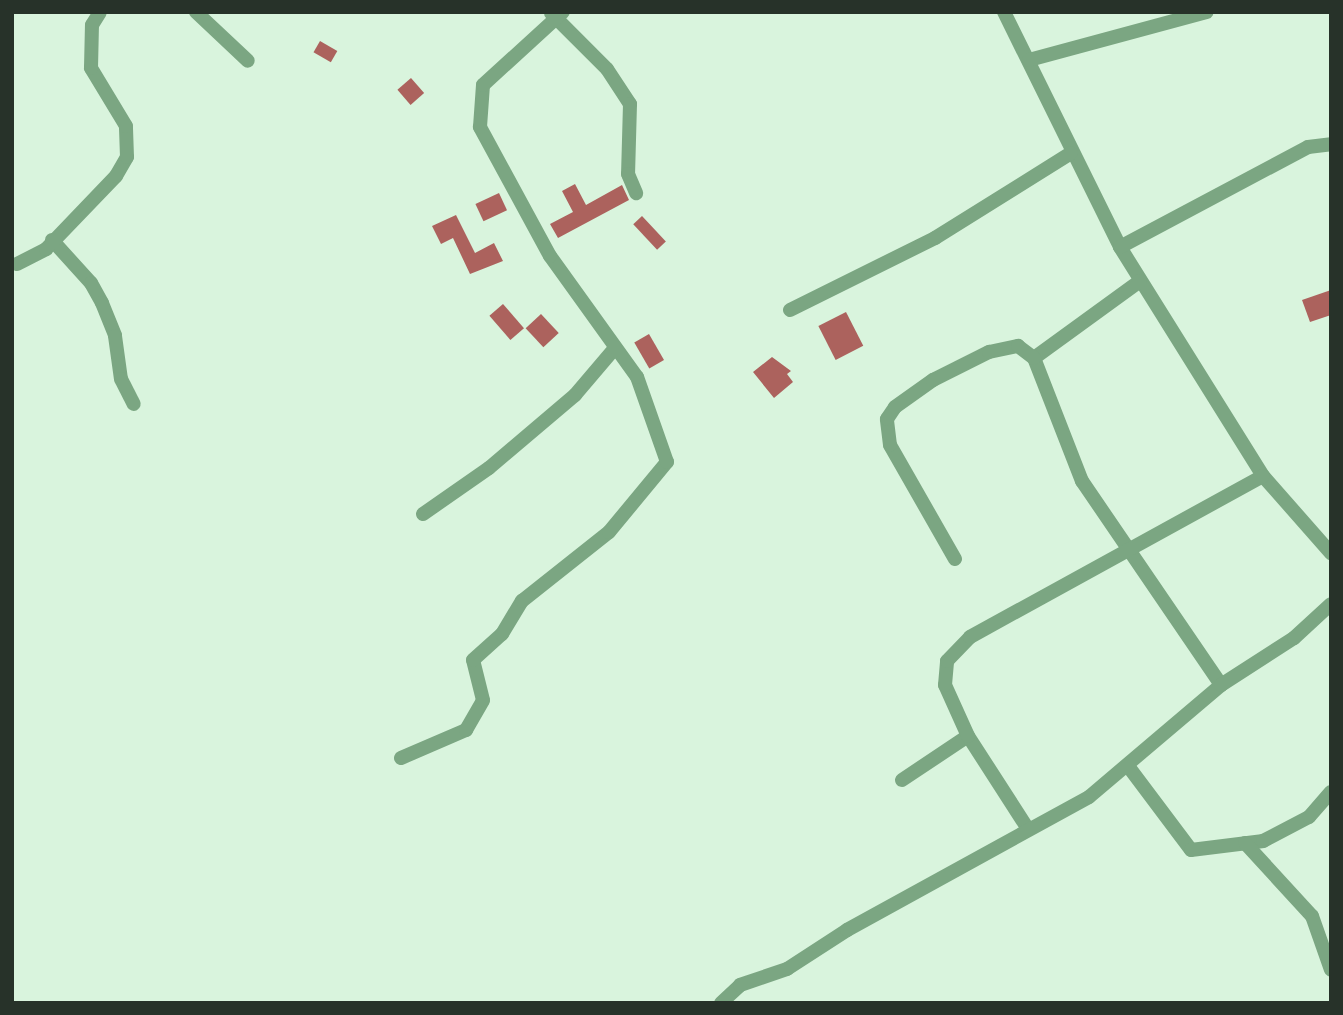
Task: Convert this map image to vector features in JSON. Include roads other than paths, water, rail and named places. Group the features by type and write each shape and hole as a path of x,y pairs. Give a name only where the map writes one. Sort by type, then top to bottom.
{"street":[{"path":"17,264 46,249 116,176 127,157 126,126 91,68 92,25 100,12"},
{"path":"196,12 248,61"},
{"path":"1004,12 1071,153 1140,281 1263,476 1331,553"},
{"path":"1028,60 1207,12"},
{"path":"401,758 466,730 483,700 472,660 502,634 522,601 609,532 660,474 667,462 647,398 550,256 480,127 483,85 556,14 607,69 630,104 628,174 636,193"},
{"path":"1120,247 1308,148 1331,144"},
{"path":"790,310 935,238 1071,153"},
{"path":"52,240 91,283 102,303 114,336 121,379 134,404"},
{"path":"1034,358 1140,281"},
{"path":"955,559 890,445 887,419 922,388 989,352 1017,346 1034,358 1062,422 1070,459 1105,520 1130,550 1221,685"},
{"path":"423,514 489,468 575,395 615,348"},
{"path":"1028,830 968,736 945,685 947,661 956,648 1263,476"},
{"path":"721,1003 740,985 787,969 847,930 1089,797 1221,685 1294,638 1331,604"},
{"path":"902,780 968,736"},
{"path":"1128,766 1183,845 1191,850 1263,841 1297,824 1331,792"},
{"path":"1245,843 1312,916 1331,970"}]}
